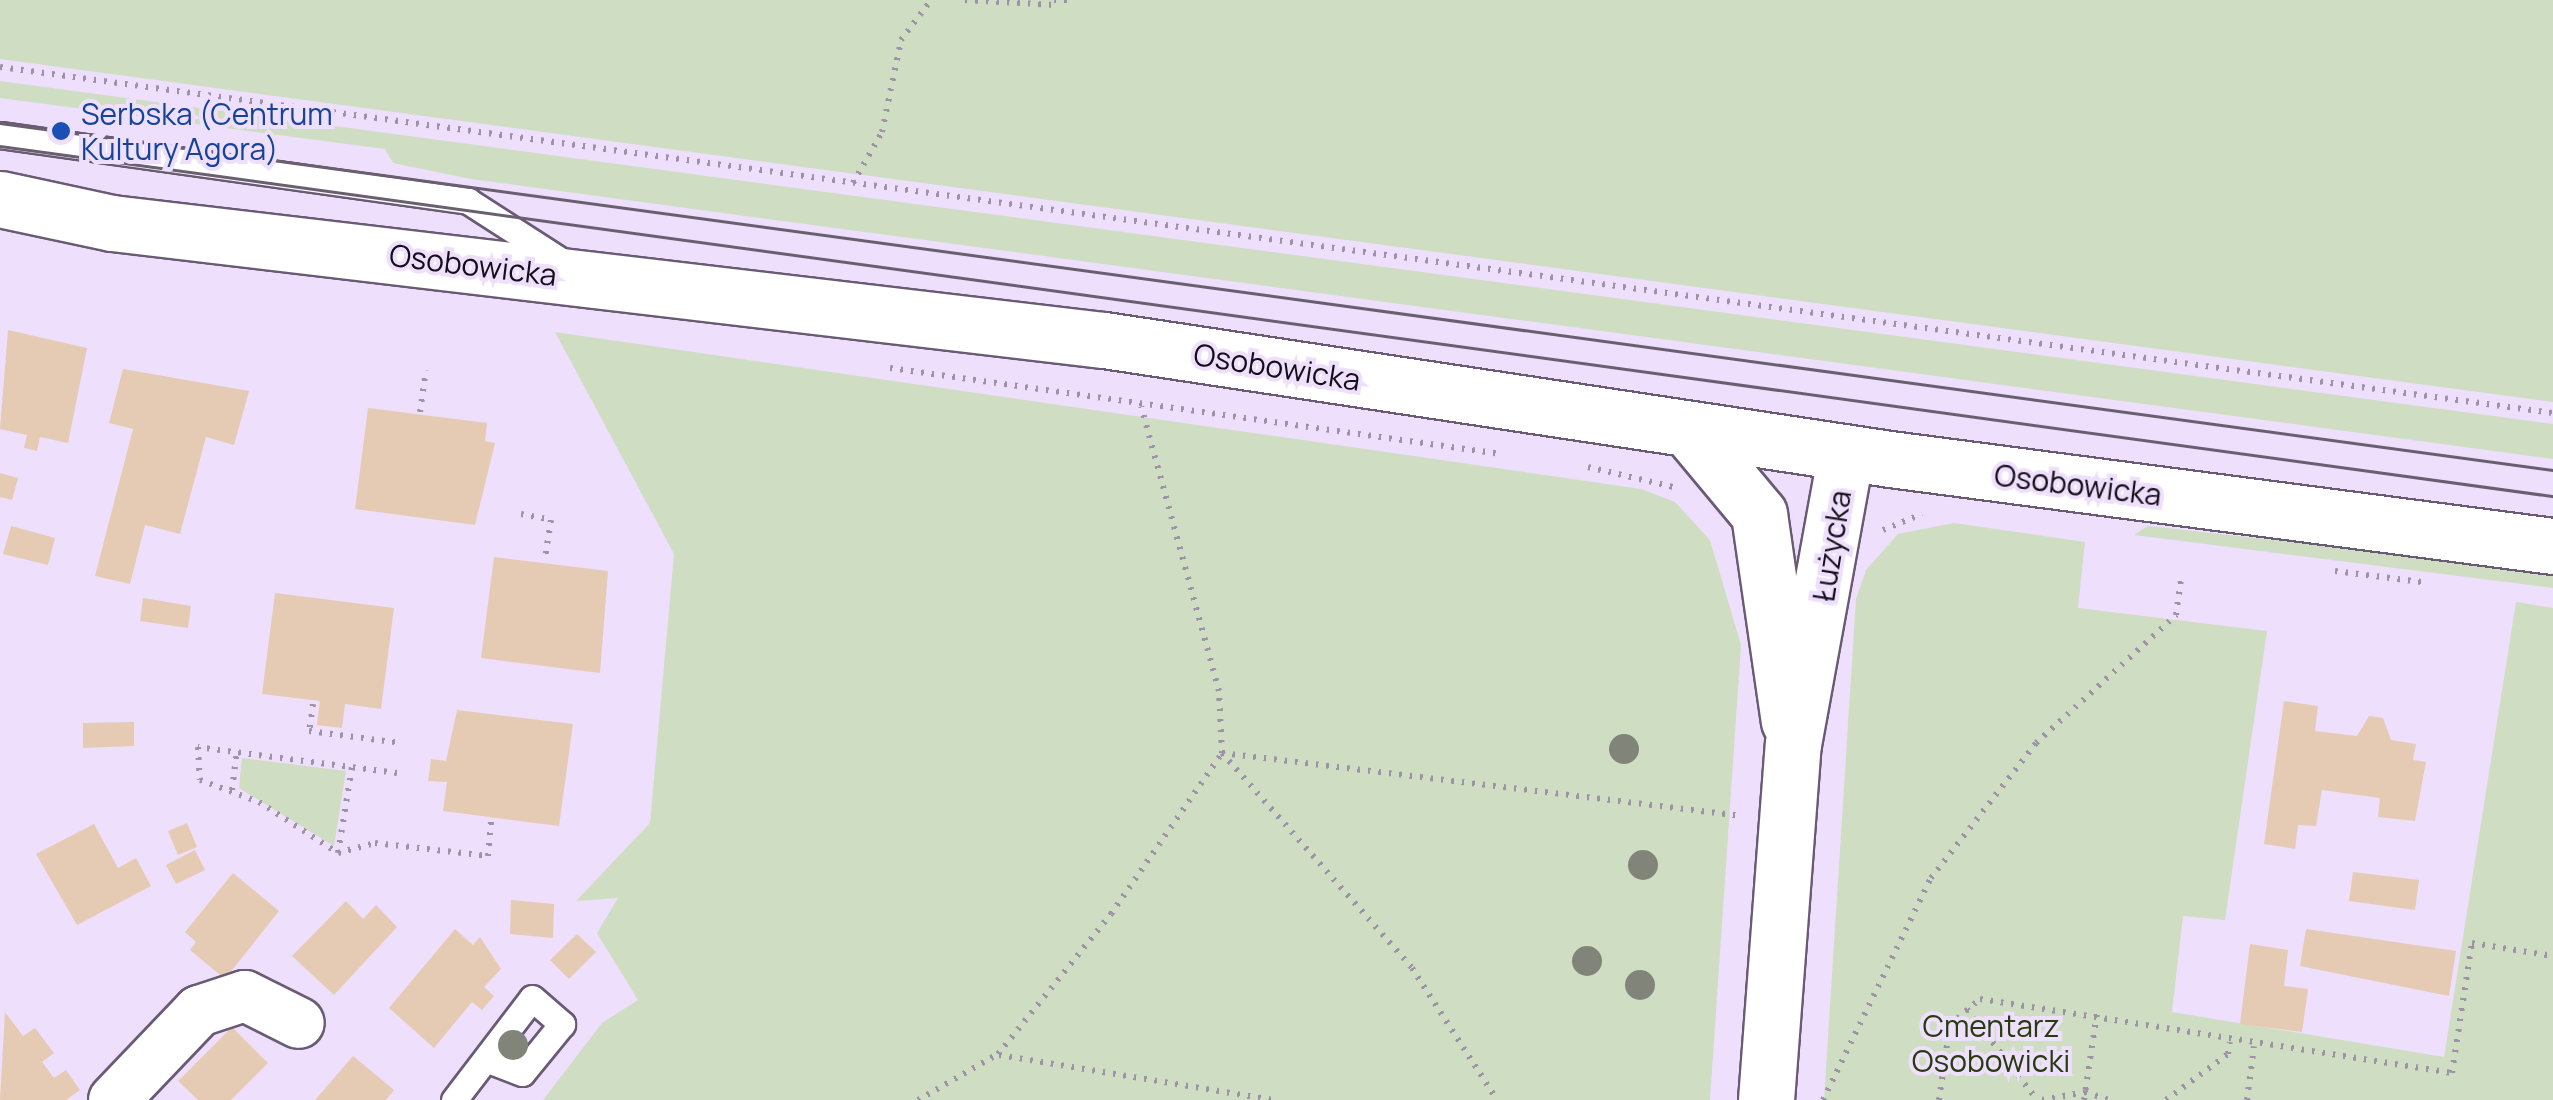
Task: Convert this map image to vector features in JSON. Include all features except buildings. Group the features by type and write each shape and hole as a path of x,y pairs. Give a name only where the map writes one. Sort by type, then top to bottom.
{"street":[{"name":"Osobowicka","path":"0,199 112,223 1104,340 1846,453 2553,546"},
{"path":"1689,430 1759,514"},
{"name":"Łużycka","path":"1793,744 1759,514 1788,483 1846,453"},
{"name":"Łużycka","path":"1766,1100 1793,744 1846,453"},
{"path":"114,1100 200,1011 245,996 298,1023"}],"lane":[{"path":"0,136 468,202 587,278"},
{"path":"454,1100 488,1060"}],"path":[{"path":"854,184 888,114 902,40 931,0"},
{"path":"965,0 1072,0"},
{"path":"0,68 2553,414"},
{"path":"420,412 426,370"},
{"path":"1497,1100 1412,968 1222,753 1218,690 1142,406 1516,456"},
{"path":"1573,464 1681,490"},
{"path":"520,514 551,520 545,559"},
{"path":"1823,1100 1930,878 2036,743 2176,616 2181,580"},
{"path":"313,704 309,731 402,743"},
{"path":"396,772 198,747 200,780 232,790 338,853 375,844 488,856 491,820"},
{"path":"232,790 237,752"},
{"path":"1222,753 1742,816"},
{"path":"918,1100 998,1054 1111,914 1222,753"},
{"path":"338,853 352,767"},
{"path":"1939,1100 1950,1025 1980,998 2096,1014 2254,1046 2452,1074 2472,943 2553,956"},
{"path":"1967,1009 2040,1100 2085,1096 2110,1100"},
{"path":"2085,1096 2096,1014"},
{"path":"2166,1100 2228,1054 2230,1042"},
{"path":"2247,1100 2254,1046"},
{"path":"998,1054 1273,1100"}],"green space":[{"path":"0,0 2553,0 2553,402 0,59"},
{"path":"0,81 2553,424 2553,459 471,179 393,163 385,149 0,98"},
{"path":"555,332 1641,489 1675,502 1710,540 1741,645 1710,1100 543,1100 602,1023 638,1000 597,933 618,898 576,901 650,823 674,554"},
{"name":"Cmentarz Osobowicki","path":"1954,523 2085,542 2078,608 2267,631 2225,920 2183,916 2172,1012 2444,1057 2516,602 2553,608 2553,1100 1824,1100 1856,599 1866,570 1898,534"},
{"path":"2148,526 2553,571 2553,588 2134,535"},
{"path":"242,758 346,771 334,846 239,788"}],"tram line":[{"path":"0,123 2553,470"},
{"path":"0,146 2553,496"}],"place":[{"name":"Serbska (Centrum Kultury Agora)","path":"61,131"}]}
